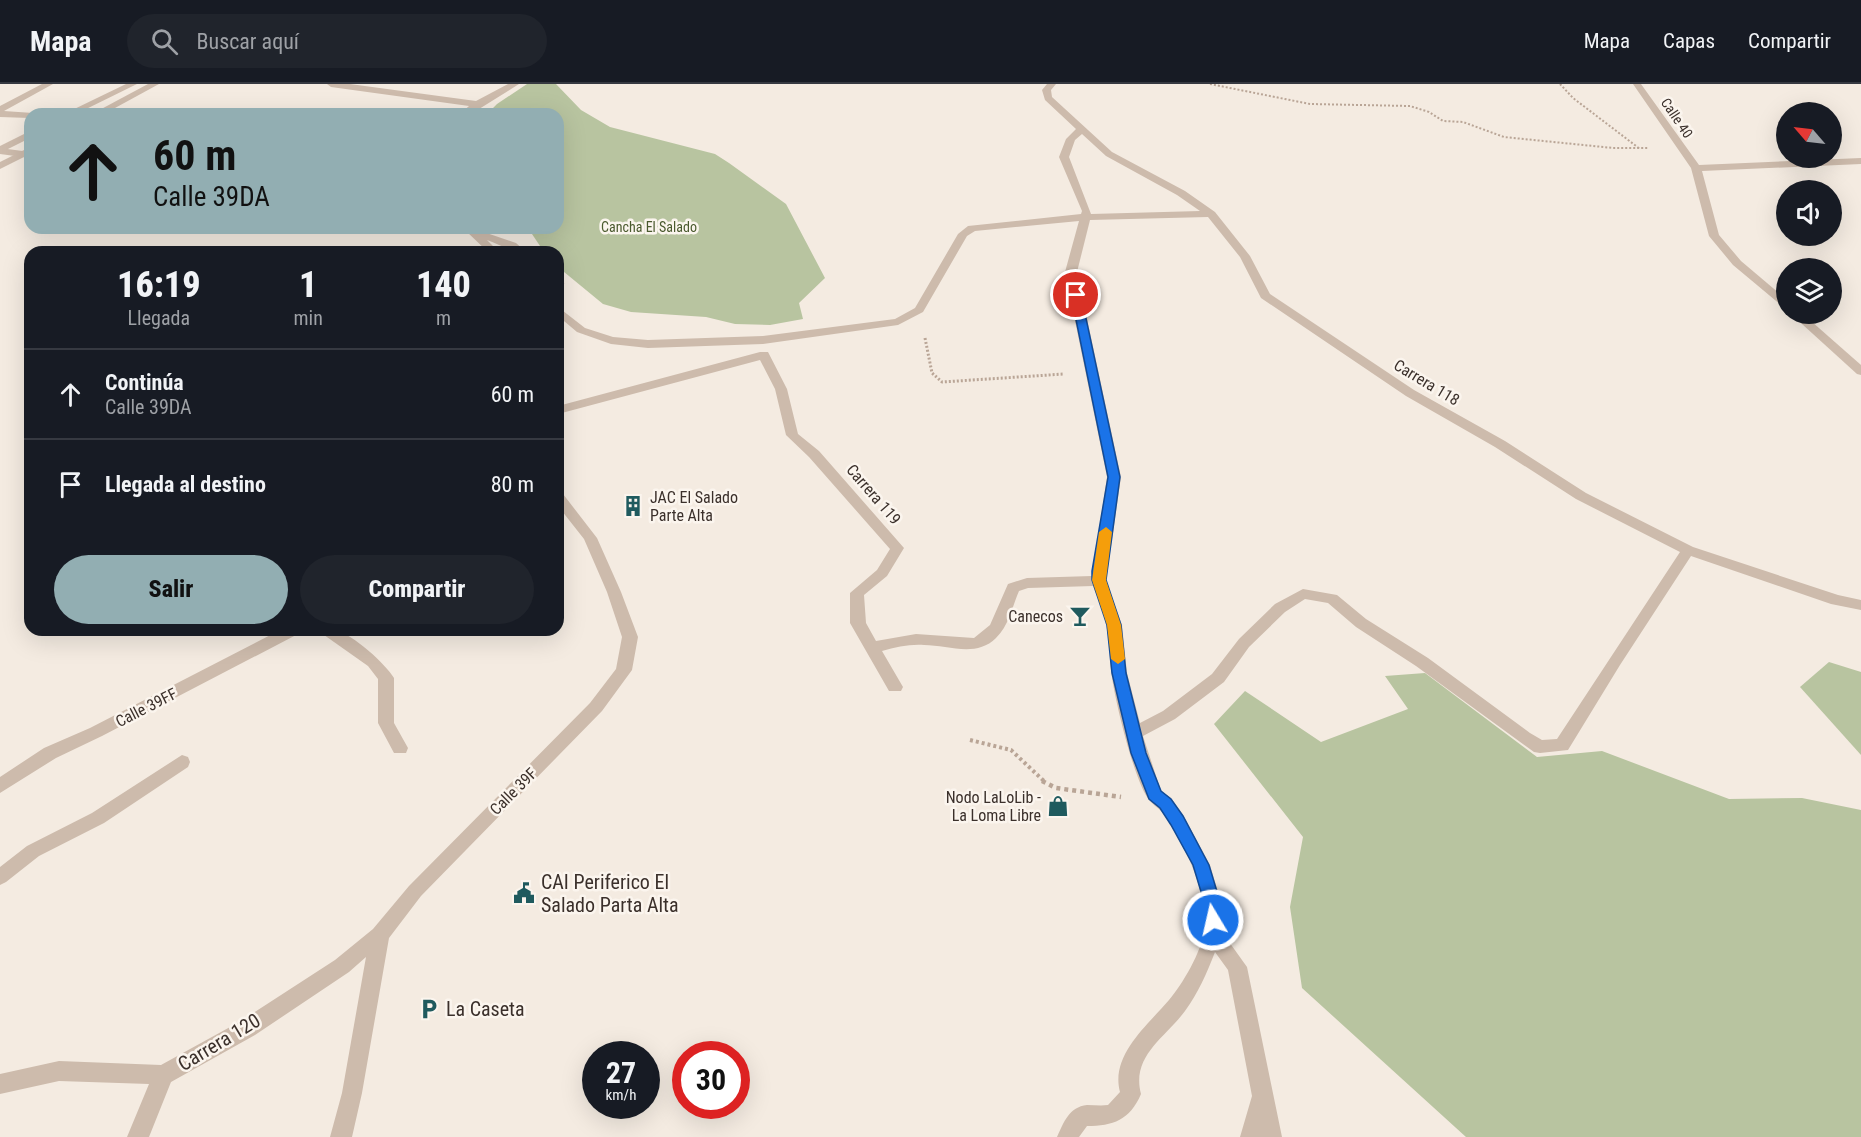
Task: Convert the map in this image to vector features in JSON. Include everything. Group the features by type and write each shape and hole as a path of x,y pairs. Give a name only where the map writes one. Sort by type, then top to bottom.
{"street":[{"path":"0,112 49,84"},
{"path":"82,108 133,84"},
{"path":"109,108 156,84"},
{"path":"331,84 477,104"},
{"path":"472,108 514,84"},
{"name":"Calle 40","path":"1637,84 1696,168"},
{"name":"Carrera 118","path":"1049,87 1048,98 1109,154 1181,193 1210,214 1245,256 1265,296 1410,393 1500,444 1581,496 1688,550 1836,600 1861,605"},
{"path":"0,112 24,114"},
{"path":"1068,1137 1078,1120 1089,1113 1109,1116 1118,1111 1131,1094 1127,1079 1131,1066 1149,1034 1177,1006 1196,977 1213,934 1213,905 1201,865 1177,820 1165,803 1154,795 1139,753 1136,732 1119,673 1114,625 1099,580 1114,477 1071,272 1087,211 1064,157 1071,139 1082,128"},
{"path":"0,150 24,137"},
{"path":"0,150 24,153"},
{"path":"0,166 24,155"},
{"path":"1776,296 1737,263 1714,236 1696,168 1861,161"},
{"path":"564,315 581,330 611,340 648,344 763,340 898,322 919,310 963,234 972,228 983,225 1087,217 1210,214"},
{"path":"474,234 487,246"},
{"path":"482,234 513,246"},
{"path":"1808,324 1861,371"},
{"name":"Carrera 119","path":"564,408 764,355 781,389 792,435 814,454 897,548 882,573 858,593 858,623 895,687"},
{"name":"Calle 39F","path":"341,1137 352,1093 380,935 415,891 596,707 624,670 630,637 614,592 590,538 564,505"},
{"path":"1136,732 1169,715 1218,678 1245,643 1280,608 1295,597 1314,594 1332,599 1361,623 1422,662 1540,747 1562,745 1614,661 1688,550"},
{"path":"873,648 907,640 926,639 956,644 977,642 990,635 1002,616 1013,588 1027,583 1099,580"},
{"name":"Calle 39FF","path":"0,786 50,753 96,732 281,636"},
{"path":"334,636 374,662 387,678 386,723 400,748"},
{"path":"0,877 33,851 98,818 182,762"},
{"path":"1213,934 1237,967 1254,1040 1271,1137"},
{"name":"Carrera 120","path":"0,1084 59,1071 163,1075 248,1028 342,966 380,935"},
{"path":"138,1137 163,1075"},
{"path":"1251,1137 1263,1095"}],"path":[{"path":"1210,84 1310,104 1410,106 1429,112 1443,121 1463,122 1504,137 1640,149 1678,145"},
{"path":"1560,84 1567,93 1640,149"},
{"path":"910,317 923,327 932,374 942,382 1092,373"},
{"path":"970,741 998,745 1011,750 1041,780 1056,788 1115,797 1154,795"}],"green space":[{"name":"Cancha El Salado","path":"527,84 556,84 581,110 610,127 715,154 729,163 786,204 825,278 799,303 803,319 770,325 735,324 706,317 631,312 603,304 564,272 564,246 540,246 532,234 564,234 564,108 493,108"},
{"path":"1829,662 1861,672 1861,755 1800,687"},
{"path":"1425,673 1537,757 1602,751 1729,799 1802,798 1861,810 1861,1137 1466,1137 1302,988 1290,907 1303,837 1214,724 1245,691 1321,742 1408,709 1385,676"}],"slow traffic":[{"path":"1106,532 1099,580 1114,625 1118,659"}],"place":[{"name":"JAC El Salado Parte Alta","path":"633,506"},
{"name":"Canecos","path":"1080,616"},
{"name":"Nodo LaLoLib - La Loma Libre","path":"1058,806"},
{"name":"CAI Periferico El Salado Parta Alta","path":"524,893"},
{"name":"La Caseta","path":"429,1009"}],"route":[{"path":"1076,295 1114,477 1099,580 1114,625 1119,673 1132,726 1136,732 1139,753 1154,795 1165,803 1177,820 1201,865 1213,905 1213,920"}]}
